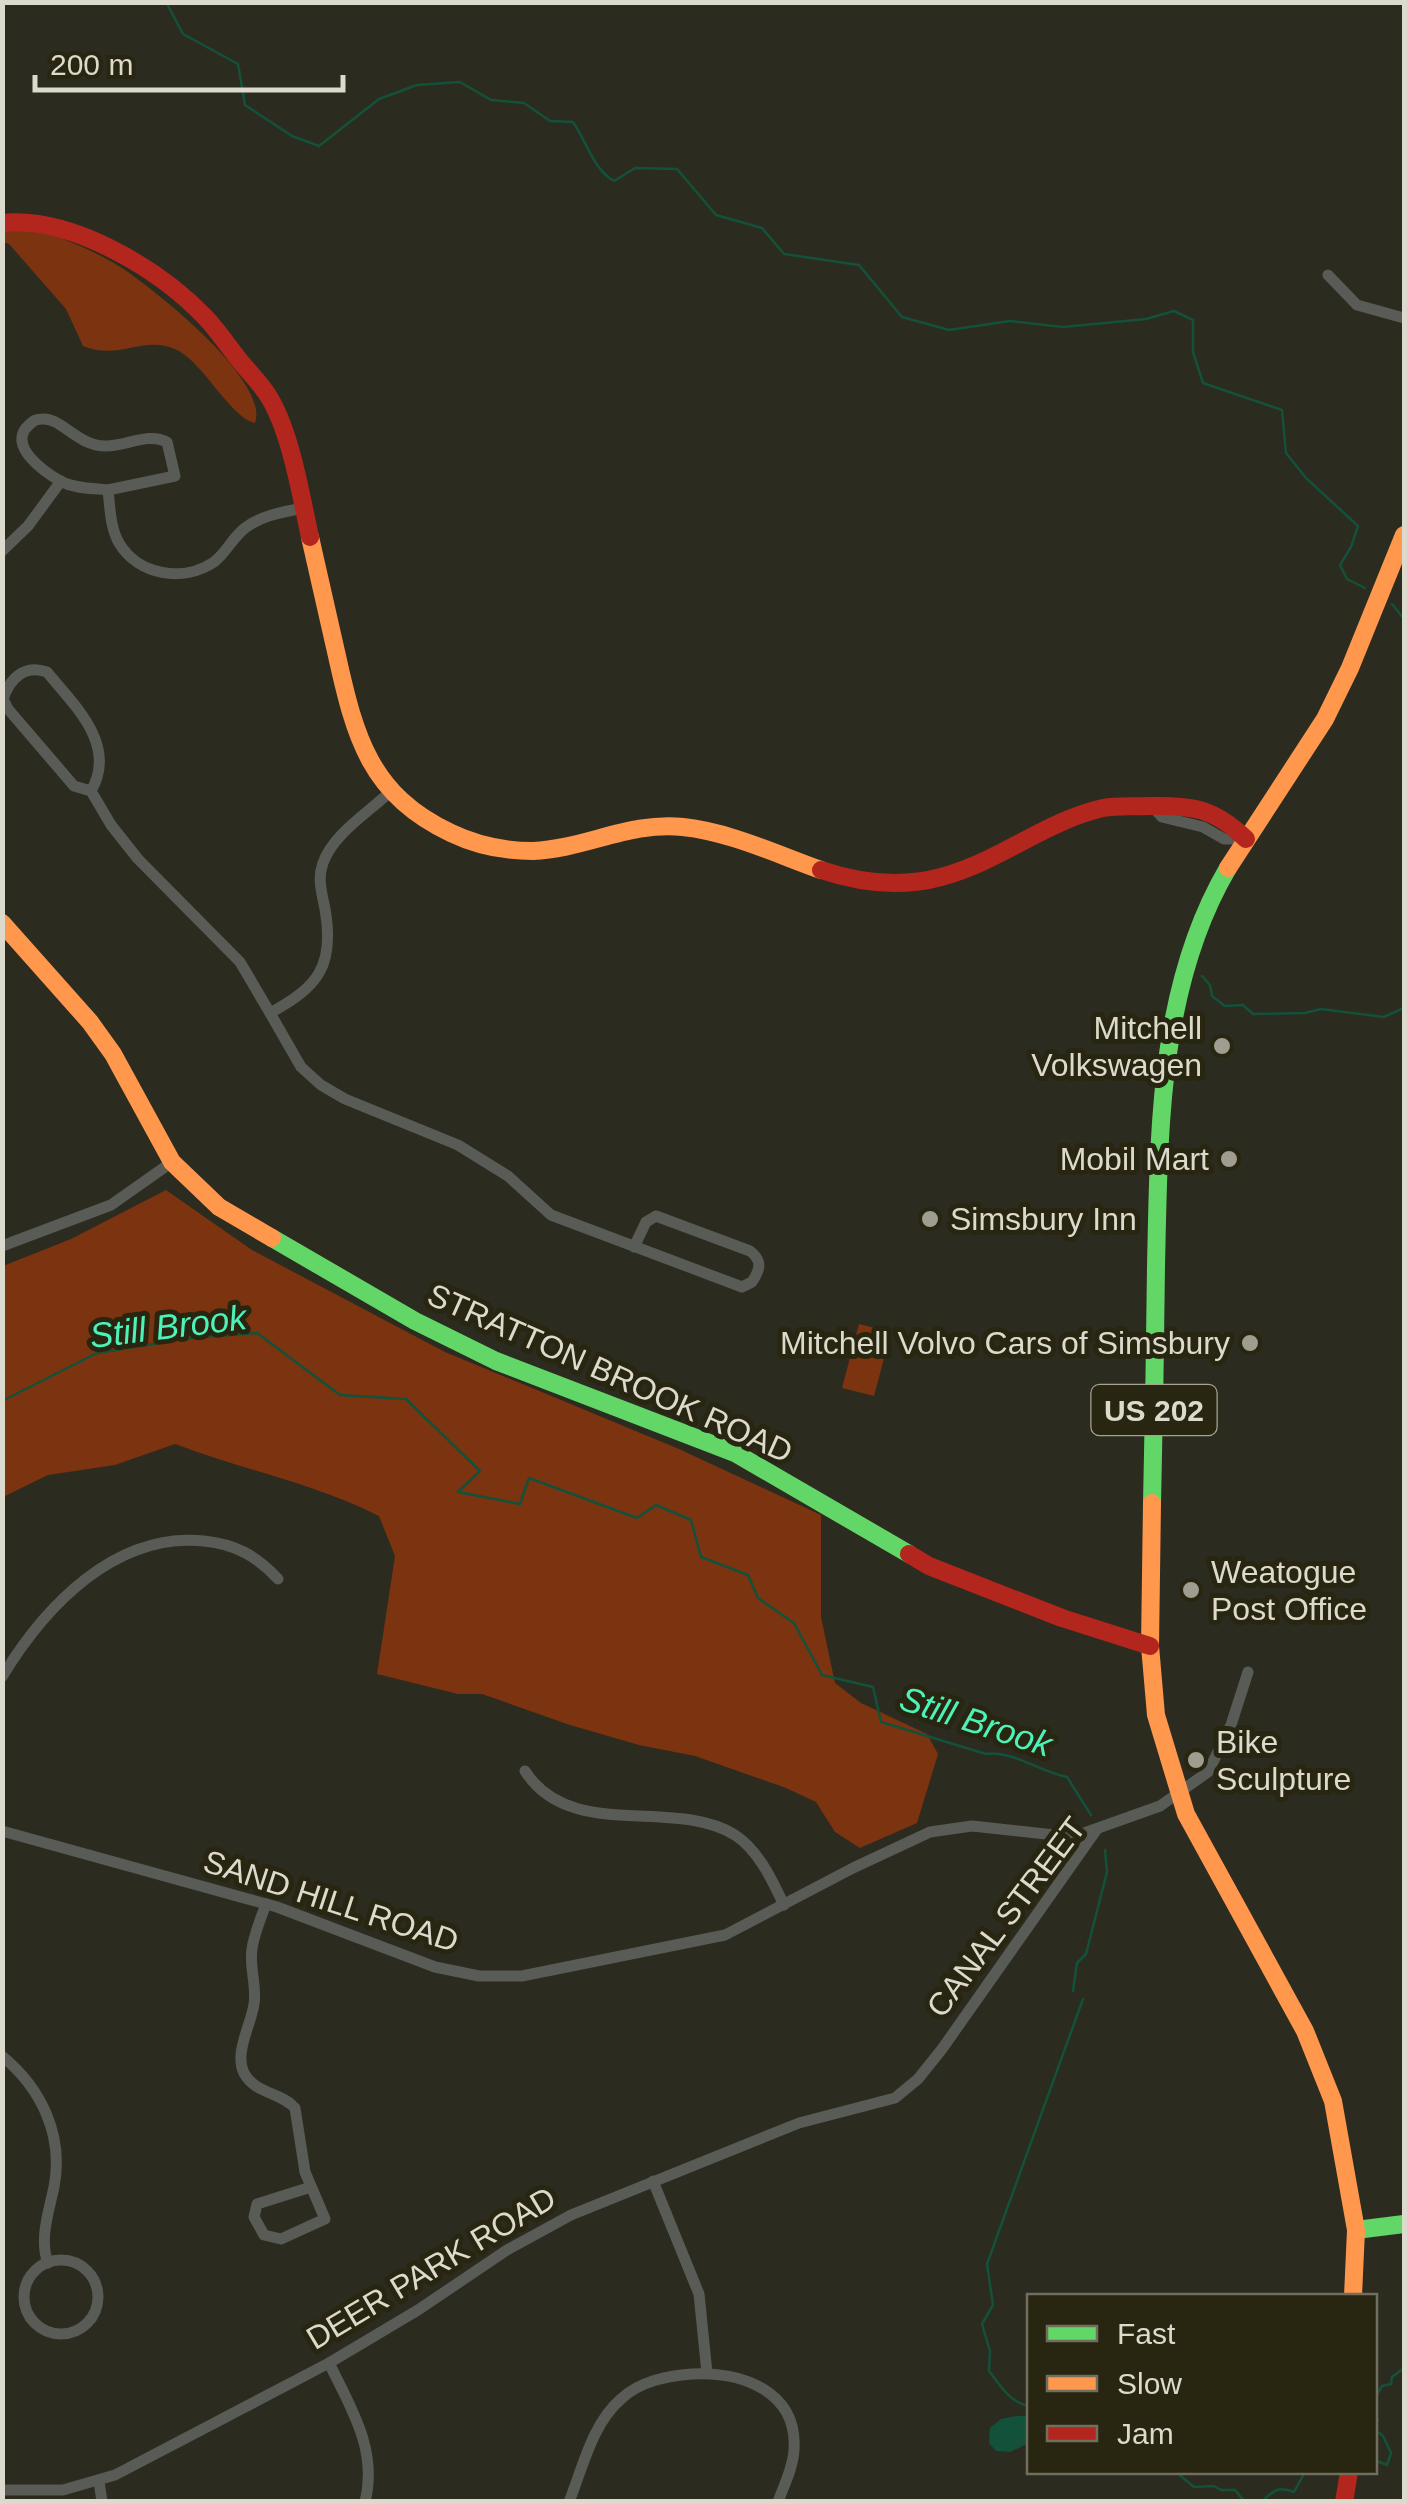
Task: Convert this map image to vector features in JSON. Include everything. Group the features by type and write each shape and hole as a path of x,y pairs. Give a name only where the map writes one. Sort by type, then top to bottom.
{"main road":[{"path":"2,223 40,224 98,244 146,269 205,317 270,398 294,464 352,719 362,747 391,791 440,830 488,846 553,848 636,829 683,827 724,836 858,880 914,883 964,872 1084,814 1126,804 1152,806 1162,801 1198,808 1230,821 1246,839"},
{"name":"US 202","path":"1353,2294 1356,2230 1341,2132 1321,2070 1305,2031 1198,1840 1156,1715 1150,1646 1158,1166 1172,1021 1212,896 1321,726 1404,535"},
{"name":"STRATTON BROOK ROAD","path":"2,922 113,1054 172,1162 220,1207 415,1322 496,1361 736,1453 946,1573 1062,1618 1150,1646"},
{"path":"1356,2230 1404,2224"},
{"path":"1344,2502 1349,2474"}],"street":[{"path":"1328,276 1357,306 1404,318"},
{"path":"47,418 93,446 155,438 168,442 176,476 108,490 61,481 23,450 20,438 24,428 47,418"},
{"path":"2,551 28,526 61,481"},
{"path":"108,490 120,545 144,566 161,573 199,570 216,560 245,528 266,517 304,508"},
{"path":"91,791 98,779 99,760 93,729 48,672 26,670 6,689 3,699 8,709 74,786 91,791 118,834 153,876 240,962 301,1067 320,1084 345,1099 458,1145 508,1176 551,1215 634,1247 742,1287 752,1282 760,1265 758,1257 750,1251 656,1216 646,1222 634,1247"},
{"path":"270,1014 303,994 323,966 328,942 320,890 321,868 328,852 391,791"},
{"path":"2,1246 111,1204 172,1162"},
{"path":"2,1676 24,1643 78,1584 131,1550 177,1540 218,1543 262,1562 278,1579"},
{"path":"1180,1795 1208,1772 1216,1759 1248,1672"},
{"path":"525,1771 537,1790 572,1805 608,1814 703,1822 734,1835 754,1853 784,1905"},
{"name":"CANAL STREET","path":"894,2098 918,2080 942,2050 1098,1829 1180,1795"},
{"name":"SAND HILL ROAD","path":"2,1832 266,1904 435,1967 479,1976 522,1976 725,1935 930,1832 972,1826 1073,1837 1098,1829"},
{"path":"266,1904 251,1952 256,1988 242,2065 257,2088 295,2108 300,2154 325,2220 281,2239 264,2235 254,2217 257,2204 311,2187"},
{"path":"2,2056 31,2082 54,2138 55,2182 44,2242 48,2263"},
{"name":"DEER PARK ROAD","path":"2,2490 48,2492 99,2482 329,2363 507,2250 571,2215 816,2117 894,2098"},
{"path":"653,2181 699,2294 707,2373"},
{"path":"48,2263 77,2264 96,2287 97,2302 92,2316 76,2331 65,2334 42,2329 27,2312 24,2300 30,2278 48,2263"},
{"path":"329,2363 366,2445 371,2478 365,2502"},
{"path":"569,2502 598,2428 622,2397 652,2380 707,2373 746,2378 762,2386 784,2407 790,2420 794,2454 778,2502"},
{"path":"99,2482 102,2502"}],"shaded area":[{"path":"2,230 63,239 103,257 140,281 229,362 246,384 255,405 255,423 236,411 196,365 175,349 152,345 108,351 83,346 66,309 9,244 3,242"},
{"path":"166,1190 252,1250 445,1352 679,1449 821,1515 821,1617 835,1683 861,1703 927,1734 938,1754 917,1823 860,1848 835,1832 816,1802 786,1788 695,1756 570,1725 482,1694 458,1694 377,1674 395,1556 379,1516 329,1494 175,1444 115,1465 48,1475 3,1497 3,1266 71,1239"},
{"path":"859,1324 891,1332 874,1396 842,1388"},
{"path":"1027,2416 1027,2444 1010,2452 996,2451 989,2443 990,2428 1001,2419"}],"waterway":[{"path":"166,2 183,34 238,64 245,105 292,136 319,146 379,99 417,85 460,82 491,100 524,103 550,121 573,122 595,162 614,181 635,168 677,169 716,215 762,228 784,254 859,265 902,317 949,330 1010,321 1063,327 1146,319 1174,311 1193,320 1193,352 1203,383 1282,410 1286,453 1306,478 1358,526 1340,565 1347,579 1365,588"},
{"path":"1392,604 1404,619"},
{"path":"1202,976 1210,985 1212,996 1225,1006 1243,1005 1253,1014 1321,1009 1384,1017 1404,1008"},
{"name":"Still Brook","path":"2,1401 97,1353 190,1338 257,1333 340,1395 406,1399 480,1471 458,1492 520,1504 529,1478 637,1518 656,1505 691,1520 701,1557 748,1575 758,1598 794,1623 822,1675 873,1687 881,1722 986,1754 1006,1755 1067,1777 1091,1815"},
{"name":"Still Brook","path":"1073,1991 1077,1963 1086,1954 1107,1872 1105,1850"},
{"name":"Still Brook","path":"1027,2405 1012,2398 989,2371 990,2351 982,2324 993,2305 987,2264 1083,1999"},
{"name":"Still Brook","path":"1377,2394 1404,2368"},
{"name":"Still Brook","path":"1377,2418 1377,2422"},
{"name":"Still Brook","path":"1377,2431 1391,2453 1387,2465 1377,2461"},
{"name":"Still Brook","path":"1178,2474 1194,2487 1235,2490 1245,2502"},
{"name":"Still Brook","path":"1262,2502 1276,2490 1294,2492 1304,2474"}],"traffic: fast":[{"path":"1152,1503 1159,1165 1167,1062 1188,962 1205,914 1228,868"},
{"path":"272,1238 415,1321 496,1361 735,1453 909,1554"},
{"path":"1356,2230 1404,2224"}],"traffic: slow":[{"path":"1228,868 1325,719 1404,535"},
{"path":"310,537 360,738 384,782 424,818 470,841 522,851 571,846 645,828 683,827 735,839 821,870"},
{"path":"2,923 90,1022 113,1054 172,1162 219,1207 272,1238"},
{"path":"1152,1503 1150,1646 1156,1715 1186,1814 1305,2031 1333,2101 1356,2230 1353,2294"}],"traffic: jam":[{"path":"2,223 57,228 113,250 164,282 206,318 262,387 277,412 310,537"},
{"path":"821,870 881,882 941,877 983,862 1082,814 1115,807 1178,806 1202,810 1246,839"},
{"path":"909,1554 929,1566 1062,1618 1150,1646"},
{"path":"1344,2502 1349,2474"}],"place":[{"name":"Mitchell Volkswagen","path":"1222,1046"},
{"name":"Mobil Mart","path":"1229,1159"},
{"name":"Simsbury Inn","path":"930,1219"},
{"name":"Mitchell Volvo Cars of Simsbury","path":"1250,1343"},
{"name":"Weatogue Post Office","path":"1191,1590"},
{"name":"Bike Sculpture","path":"1196,1760"}]}
